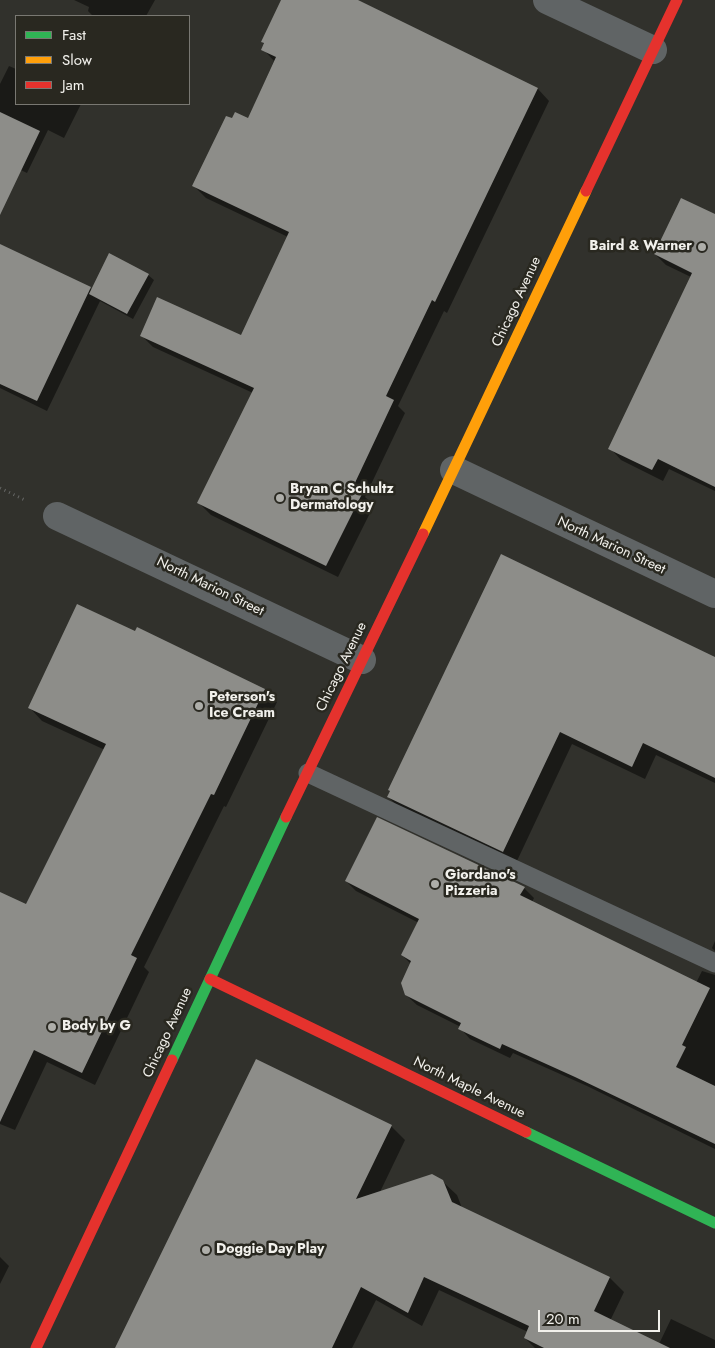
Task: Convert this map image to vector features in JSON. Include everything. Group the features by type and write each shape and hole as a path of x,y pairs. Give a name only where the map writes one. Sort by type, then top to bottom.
{"main road":[{"name":"Chicago Avenue","path":"36,1348 677,0"},
{"name":"North Maple Avenue","path":"210,979 715,1223"}],"street":[{"path":"547,0 653,50"},
{"name":"North Marion Street","path":"454,470 715,594"},
{"name":"North Marion Street","path":"57,516 362,660"}],"lane":[{"path":"308,773 715,963"}],"building":[{"path":"281,0 358,0 538,88 435,302 432,300 386,396 394,400 353,487 363,492 326,566 197,503 254,388 140,336 157,297 241,335 289,232 192,186 226,116 232,118 235,112 248,118 276,57 261,50 264,43 261,42"},
{"path":"0,112 40,131 0,215"},
{"path":"681,198 715,214 715,487 658,459 652,470 608,449 692,273 654,254"},
{"path":"0,244 91,287 37,401 0,384"},
{"path":"109,253 149,274 127,314 89,294"},
{"path":"501,554 715,657 715,778 643,743 632,767 560,732 503,852 387,797 390,791 388,790"},
{"path":"77,604 135,631 137,627 265,689 214,795 211,794 131,955 137,958 82,1073 34,1050 0,1122 0,892 26,904 106,744 28,708"},
{"path":"377,817 525,887 520,895 710,988 682,1045 686,1047 676,1067 715,1086 715,1144 502,1044 500,1049 458,1029 461,1023 405,995 401,983 411,961 401,955 419,919 345,881"},
{"path":"256,1059 392,1125 356,1199 432,1174 443,1180 452,1202 610,1277 594,1311 670,1348 544,1348 524,1338 529,1326 424,1277 408,1313 361,1287 332,1348 115,1348"}],"traffic: fast":[{"path":"172,1060 286,817"},
{"path":"526,1132 715,1223"}],"traffic: slow":[{"path":"423,534 586,191"}],"traffic: jam":[{"path":"586,191 677,0"},
{"path":"286,817 423,534"},
{"path":"210,979 526,1132"},
{"path":"36,1348 172,1060"}],"place":[{"name":"Baird & Warner","path":"702,247"},
{"name":"Bryan C Schultz Dermatology","path":"280,498"},
{"name":"Peterson's Ice Cream","path":"199,706"},
{"name":"Giordano's Pizzeria","path":"435,884"},
{"name":"Body by G","path":"52,1027"},
{"name":"Doggie Day Play","path":"206,1250"}]}
